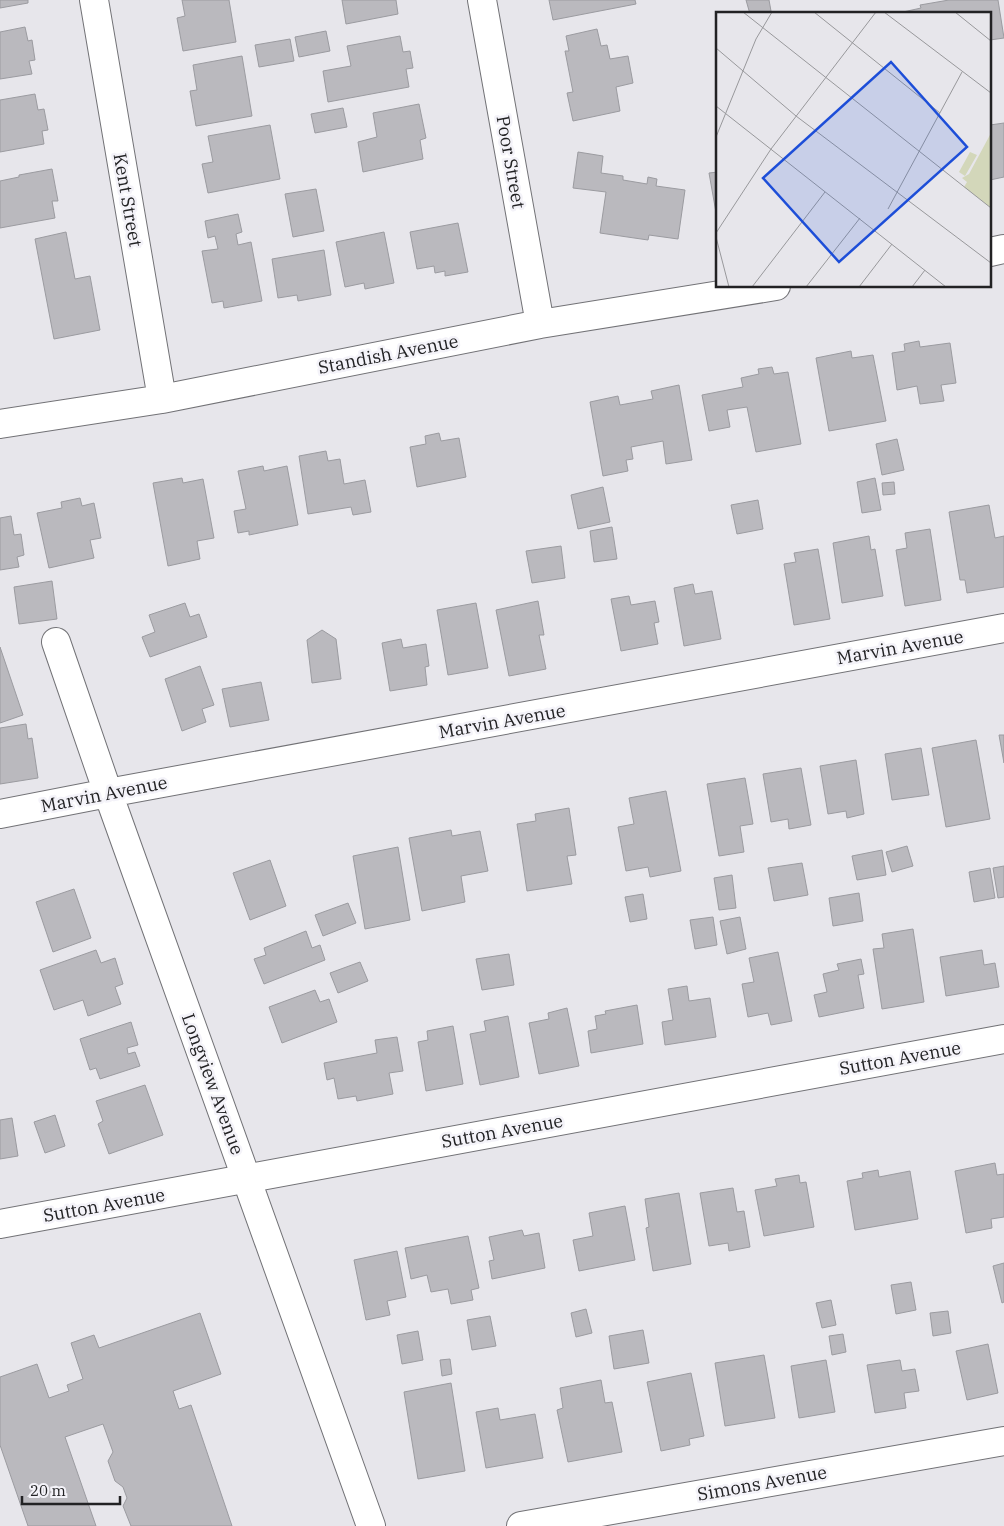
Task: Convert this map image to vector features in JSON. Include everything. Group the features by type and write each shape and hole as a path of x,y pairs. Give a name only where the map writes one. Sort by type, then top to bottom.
{"street":[{"name":"Kent Street","path":"94,0 162,399"},
{"name":"Poor Street","path":"482,0 540,324"},
{"name":"Standish Avenue","path":"0,424 162,399 540,324 764,288"},
{"name":"Marvin Avenue","path":"0,814 1004,628"},
{"name":"Longview Avenue","path":"56,642 108,793 371,1526"},
{"name":"Sutton Avenue","path":"0,1224 1004,1039"},
{"name":"Simons Avenue","path":"521,1526 1004,1441"}],"building":[{"path":"0,0 28,0 28,3 0,8"},
{"path":"182,0 229,0 236,42 183,51 177,18 185,16"},
{"path":"342,0 396,0 398,14 346,24"},
{"path":"549,0 635,0 636,4 553,20"},
{"path":"746,0 769,0 771,11 749,12"},
{"path":"949,0 998,0 1004,38 992,40 992,12 903,12 921,8 920,5"},
{"path":"25,27 28,41 32,40 35,60 29,61 32,74 0,79 0,32"},
{"path":"597,29 601,46 607,45 610,59 628,56 633,83 616,87 620,111 573,121 567,93 573,92 565,51 569,51 566,36"},
{"path":"326,31 330,51 299,57 295,37"},
{"path":"400,36 403,52 410,51 413,68 406,69 409,87 328,102 323,71 351,66 347,46"},
{"path":"290,39 294,61 259,67 255,45"},
{"path":"242,56 252,116 196,126 190,91 197,90 193,65"},
{"path":"35,94 38,110 44,109 48,130 42,131 44,144 0,152 0,100"},
{"path":"419,104 426,138 420,140 423,159 363,172 358,142 377,137 373,113"},
{"path":"343,108 347,127 315,133 311,114"},
{"path":"1004,123 1004,177 992,180 992,125"},
{"path":"270,125 280,179 208,193 202,164 213,162 208,136"},
{"path":"578,152 603,156 601,173 623,176 623,180 647,184 648,177 657,179 656,186 685,190 678,239 649,235 648,240 600,233 606,192 573,188"},
{"path":"52,169 58,201 52,201 55,218 0,228 0,181 19,177 19,175"},
{"path":"716,172 716,212 709,173"},
{"path":"316,189 324,231 293,237 285,194"},
{"path":"238,214 242,232 236,234 238,245 251,242 262,301 224,308 223,301 212,303 202,251 218,249 215,236 208,238 205,221"},
{"path":"458,223 468,272 445,276 445,271 435,273 434,266 417,269 410,232"},
{"path":"66,232 75,279 90,276 100,330 54,339 35,239"},
{"path":"384,232 394,283 365,289 364,283 345,287 336,242"},
{"path":"324,250 331,295 298,301 297,295 278,298 272,259"},
{"path":"919,341 920,347 950,343 956,383 941,385 944,401 920,404 917,386 897,390 892,353 905,351 904,344"},
{"path":"851,351 852,358 873,355 886,421 829,431 816,358"},
{"path":"772,367 774,374 788,372 801,444 756,452 747,407 727,410 730,427 709,431 702,395 743,387 741,378 759,374 758,369"},
{"path":"679,385 692,460 666,464 663,441 631,447 633,459 626,460 628,471 603,476 590,402 618,396 620,405 653,399 651,391"},
{"path":"439,433 441,441 459,438 466,477 417,487 410,447 426,444 425,436"},
{"path":"897,439 904,470 882,475 876,444"},
{"path":"326,451 328,461 340,459 344,484 365,480 371,512 353,515 351,507 308,514 299,456"},
{"path":"263,466 264,471 287,466 298,525 249,535 249,531 238,533 234,511 246,509 238,471"},
{"path":"182,478 183,483 203,479 214,538 197,541 200,559 168,566 153,483"},
{"path":"875,478 881,510 862,513 857,482"},
{"path":"894,482 895,494 883,495 882,483"},
{"path":"603,487 610,522 578,529 571,495"},
{"path":"80,498 82,506 94,503 101,538 90,540 94,558 49,568 37,513 62,508 61,502"},
{"path":"758,500 763,529 737,534 731,505"},
{"path":"989,505 995,538 1004,536 1004,587 967,593 965,580 960,580 949,512"},
{"path":"11,516 14,535 21,534 24,555 17,557 19,567 0,570 0,518"},
{"path":"612,527 617,559 594,562 590,531"},
{"path":"930,529 941,600 905,606 896,550 907,548 905,533"},
{"path":"869,536 871,550 875,549 883,596 842,603 833,543"},
{"path":"561,546 565,578 532,583 526,551"},
{"path":"818,549 830,619 794,625 784,564 796,562 794,553"},
{"path":"52,581 57,619 19,624 14,587"},
{"path":"693,584 695,594 712,591 721,639 684,646 674,588"},
{"path":"629,596 631,605 655,601 659,622 654,623 658,644 621,651 611,599"},
{"path":"538,601 544,635 539,635 546,669 509,676 496,610"},
{"path":"185,603 190,617 199,614 207,637 150,657 142,637 155,632 149,615"},
{"path":"476,603 488,668 448,675 437,610"},
{"path":"322,630 336,639 341,679 312,683 307,640"},
{"path":"401,639 403,648 426,644 429,666 425,667 427,685 390,691 382,643"},
{"path":"0,647 23,715 0,723"},
{"path":"200,666 214,705 202,709 206,722 182,731 165,679"},
{"path":"261,682 269,720 230,727 222,689"},
{"path":"26,724 28,739 32,738 38,778 0,784 0,728"},
{"path":"999,735 1004,735 1004,763"},
{"path":"976,740 990,819 946,827 932,748"},
{"path":"921,748 929,795 892,800 885,754"},
{"path":"856,760 864,814 847,818 846,811 828,814 820,766"},
{"path":"801,768 811,825 789,829 788,819 771,822 763,774"},
{"path":"745,778 753,824 740,826 744,852 719,856 707,784"},
{"path":"666,791 681,871 650,877 648,867 626,871 618,827 634,824 629,798"},
{"path":"569,808 576,855 567,856 572,884 527,891 517,824 536,821 535,814"},
{"path":"451,830 452,836 480,831 488,871 461,876 465,902 422,911 409,838"},
{"path":"907,846 913,866 892,872 886,852"},
{"path":"398,847 410,920 365,929 353,856"},
{"path":"882,850 886,875 857,880 852,856"},
{"path":"270,860 286,906 250,920 233,873"},
{"path":"802,863 808,895 774,901 768,868"},
{"path":"1004,866 1004,897 998,898 993,868"},
{"path":"990,868 995,898 974,902 969,872"},
{"path":"732,875 736,908 719,910 714,878"},
{"path":"74,889 91,938 53,952 36,902"},
{"path":"859,893 863,921 833,926 829,898"},
{"path":"643,894 647,919 630,922 625,897"},
{"path":"348,903 356,923 323,936 315,915"},
{"path":"713,917 717,945 695,949 690,920"},
{"path":"740,917 746,949 727,954 720,921"},
{"path":"913,929 924,1002 882,1009 873,949 884,948 882,934"},
{"path":"306,931 312,948 320,945 325,960 264,984 254,959 266,955 264,948"},
{"path":"96,950 101,963 115,958 123,984 115,987 121,1004 88,1016 83,1000 54,1010 40,970"},
{"path":"982,950 984,965 995,963 999,987 946,996 940,957"},
{"path":"778,952 792,1021 771,1025 768,1013 748,1017 742,984 754,982 749,958"},
{"path":"509,954 514,985 482,990 476,959"},
{"path":"861,959 864,974 858,975 864,1008 819,1017 814,995 827,992 823,974 839,970 837,964"},
{"path":"360,962 368,981 338,993 330,973"},
{"path":"687,986 689,1001 710,998 716,1037 665,1045 662,1022 673,1020 668,989"},
{"path":"315,990 320,1002 329,999 337,1022 282,1043 269,1007"},
{"path":"637,1005 643,1044 591,1053 588,1031 597,1029 595,1016 606,1014 605,1011"},
{"path":"567,1008 579,1066 539,1074 529,1023 549,1019 548,1013"},
{"path":"508,1016 519,1077 480,1085 470,1034 486,1031 484,1021"},
{"path":"131,1022 138,1045 127,1048 128,1054 135,1052 140,1066 100,1079 96,1068 90,1070 80,1039"},
{"path":"453,1026 463,1084 426,1091 418,1042 428,1040 427,1031"},
{"path":"397,1037 403,1071 389,1073 393,1094 357,1101 356,1096 338,1099 334,1078 327,1080 324,1063 377,1053 375,1040"},
{"path":"145,1085 163,1135 109,1154 98,1124 103,1121 96,1101"},
{"path":"55,1115 65,1146 45,1153 34,1122"},
{"path":"12,1118 18,1156 0,1159 0,1120"},
{"path":"995,1163 997,1175 1004,1174 1004,1217 991,1219 992,1228 966,1233 955,1171"},
{"path":"878,1170 879,1177 910,1171 918,1219 855,1230 847,1181 863,1178 862,1173"},
{"path":"799,1175 800,1183 806,1182 814,1227 764,1236 755,1190 777,1186 775,1179"},
{"path":"733,1188 737,1212 744,1211 750,1247 729,1251 728,1243 709,1246 700,1193"},
{"path":"679,1193 691,1264 653,1271 646,1228 649,1227 645,1199"},
{"path":"625,1206 635,1260 579,1271 573,1240 593,1236 589,1213"},
{"path":"522,1230 524,1236 539,1233 545,1268 492,1279 489,1261 494,1260 489,1237"},
{"path":"468,1236 479,1288 471,1290 473,1300 451,1304 448,1289 431,1292 427,1275 411,1279 405,1248"},
{"path":"397,1251 406,1297 387,1301 390,1315 366,1320 354,1260"},
{"path":"1004,1263 1004,1302 1002,1303 993,1266"},
{"path":"911,1282 916,1310 896,1314 891,1285"},
{"path":"831,1300 836,1325 822,1328 816,1303"},
{"path":"586,1309 592,1333 576,1337 571,1313"},
{"path":"948,1311 951,1333 933,1336 930,1313"},
{"path":"200,1313 221,1374 173,1391 179,1409 191,1405 232,1526 131,1526 123,1506 127,1498 123,1487 115,1481 108,1461 113,1452 103,1424 65,1437 96,1526 28,1526 0,1445 0,1377 37,1364 49,1398 69,1391 67,1385 83,1379 71,1343 94,1335 99,1348"},
{"path":"490,1316 496,1346 472,1350 467,1320"},
{"path":"643,1330 649,1363 614,1369 609,1336"},
{"path":"418,1331 423,1360 402,1364 397,1335"},
{"path":"843,1334 846,1352 832,1355 829,1336"},
{"path":"988,1344 998,1393 967,1400 956,1351"},
{"path":"764,1355 775,1418 725,1426 715,1363"},
{"path":"450,1359 452,1374 442,1376 440,1360"},
{"path":"826,1360 835,1412 799,1418 791,1366"},
{"path":"900,1360 902,1371 915,1369 919,1391 904,1393 906,1408 875,1413 867,1365"},
{"path":"691,1373 704,1436 689,1439 690,1445 661,1451 647,1382"},
{"path":"601,1380 605,1403 612,1402 622,1452 568,1462 557,1410 563,1408 560,1388"},
{"path":"451,1383 465,1471 418,1479 404,1392"},
{"path":"498,1408 500,1420 535,1414 543,1458 486,1468 476,1412"}]}
